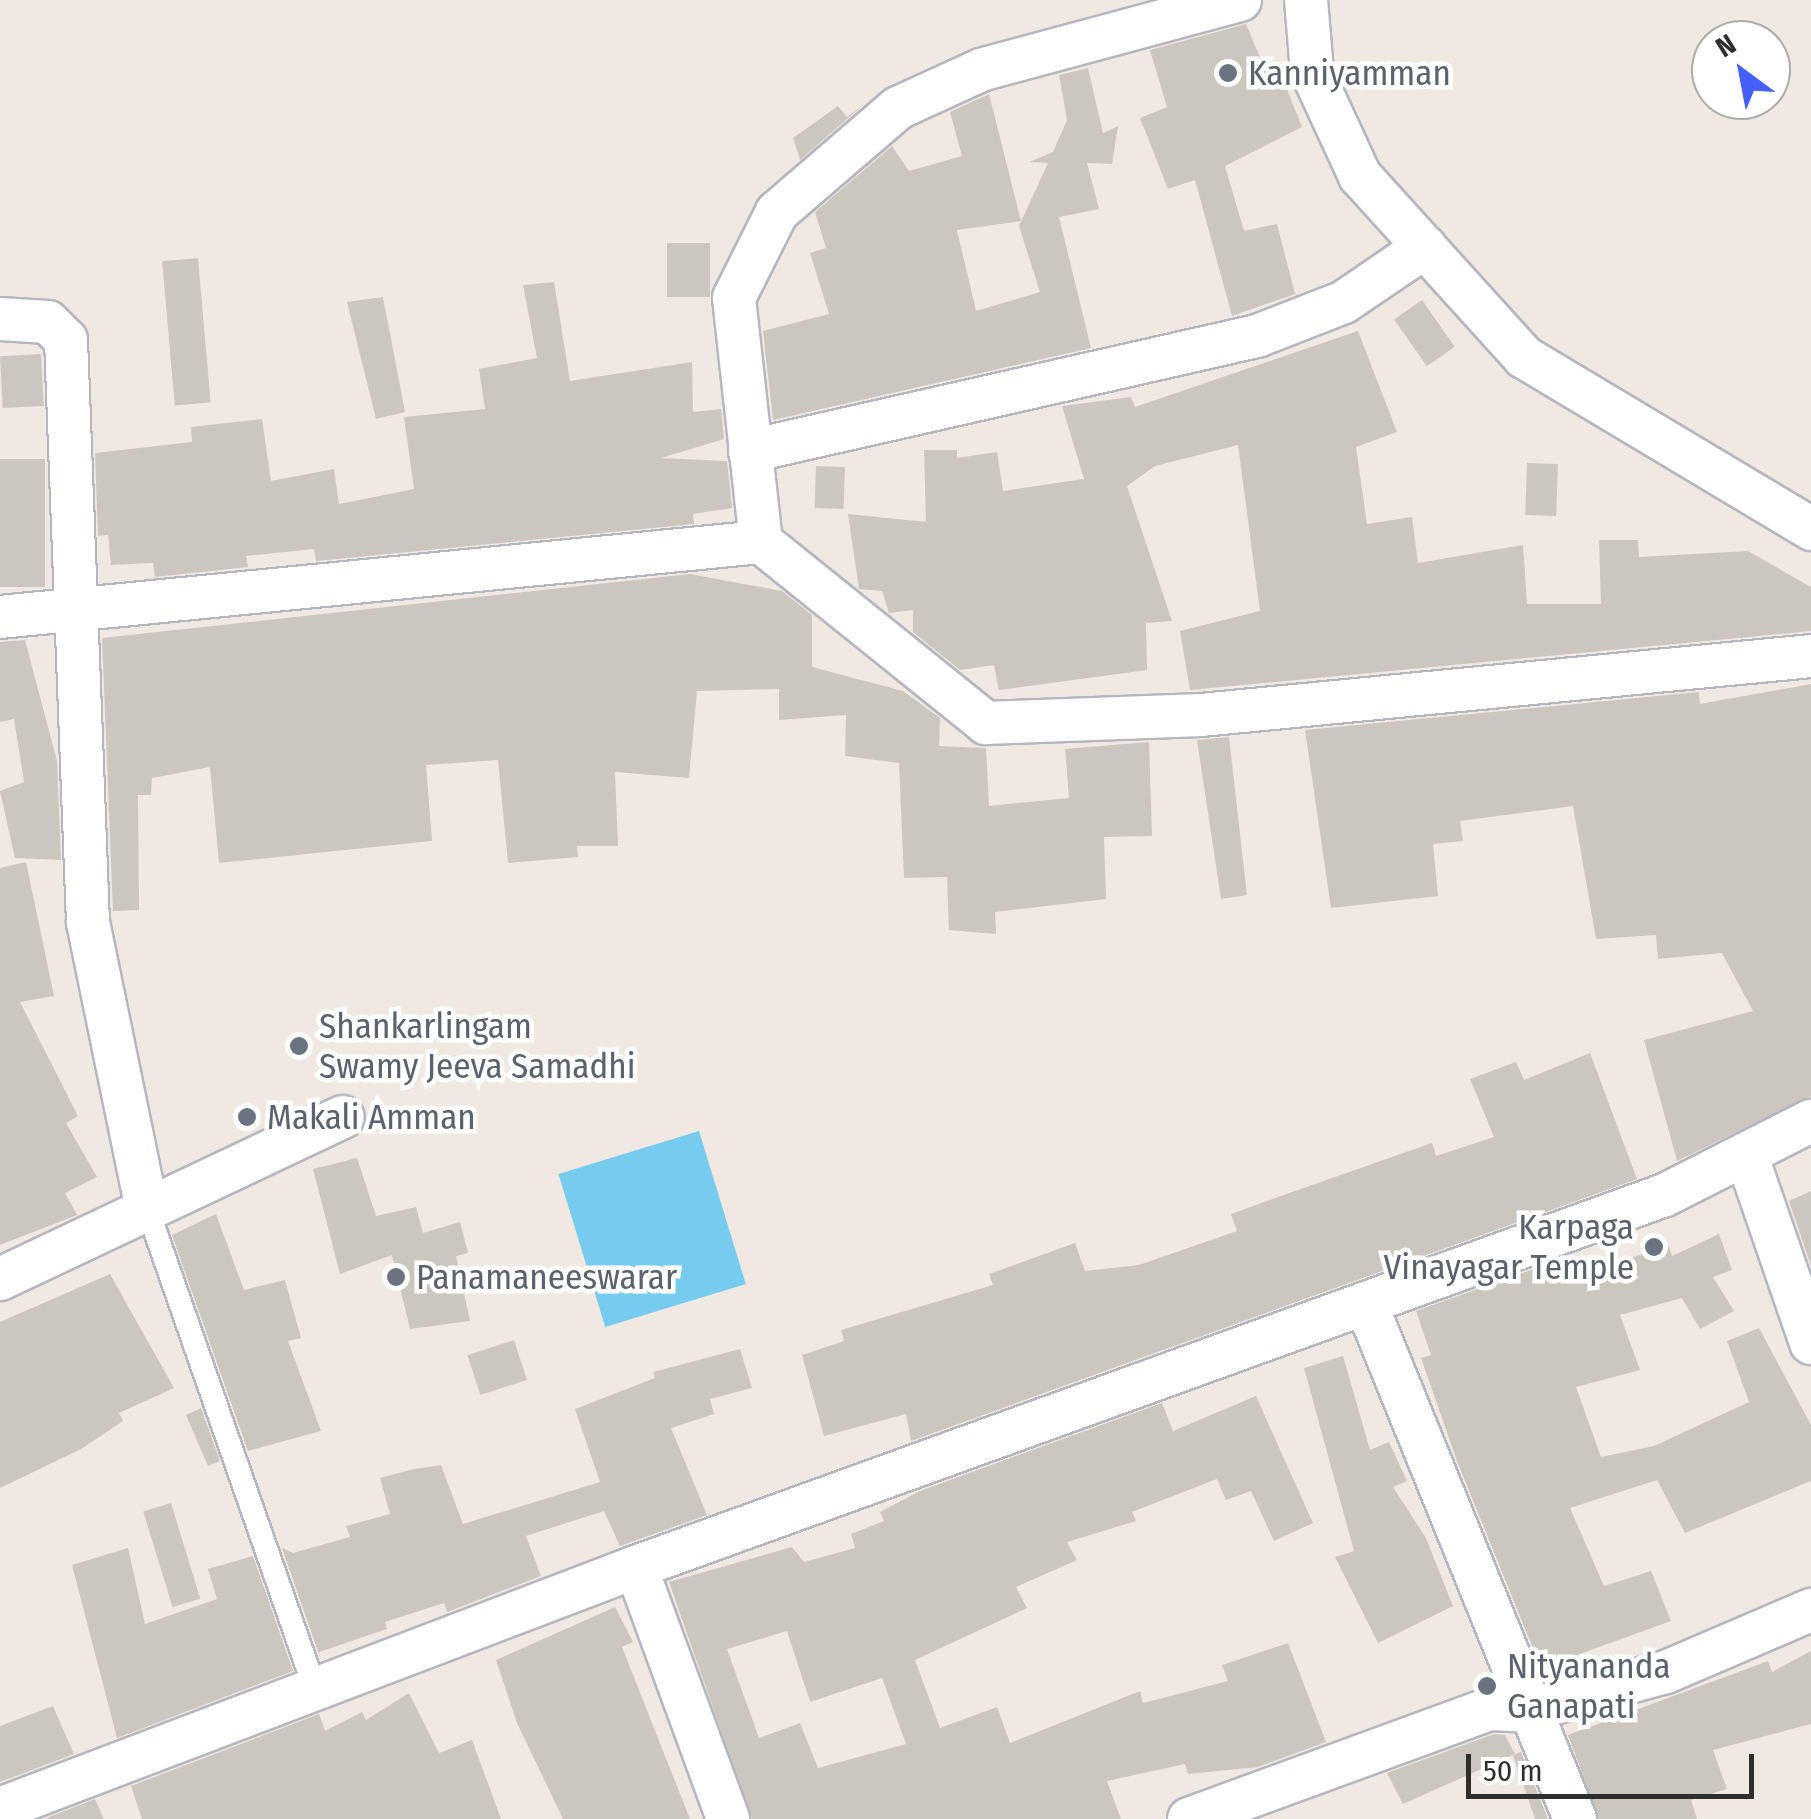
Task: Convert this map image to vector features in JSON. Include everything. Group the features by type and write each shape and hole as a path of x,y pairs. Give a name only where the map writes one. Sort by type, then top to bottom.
{"street":[{"path":"1240,0 981,70 898,108 807,181 778,212 734,298 761,542 986,722 1184,716 1811,656"},
{"path":"1306,0 1312,72 1360,176 1524,357 1811,529"},
{"path":"750,452 1257,336 1344,302 1425,247"},
{"path":"0,318 48,322 66,340 72,615 88,922 146,1204"},
{"path":"0,617 72,615 761,542"},
{"path":"0,1280 146,1204 343,1117"},
{"path":"0,1809 636,1567 1665,1195 1811,1120"},
{"path":"1746,1154 1811,1343"},
{"path":"1366,1304 1526,1710 1576,1819"},
{"path":"636,1567 728,1819"},
{"path":"1188,1819 1490,1709 1526,1710 1666,1672 1811,1610"}],"lane":[{"path":"146,1204 314,1690"}],"water":[{"path":"699,1131 746,1284 605,1327 558,1174"}],"building":[{"path":"1246,24 1269,79 1281,74 1302,127 1225,166 1244,231 1277,224 1295,294 1232,316 1195,180 1168,189 1140,118 1167,107 1150,50"},
{"path":"1088,68 1103,133 1118,126 1112,164 1087,163 1099,209 1059,217 1091,348 773,420 763,331 829,314 810,253 826,248 815,212 892,146 909,171 962,156 950,112 989,94 1021,221 957,230 976,311 1040,292 1019,226 1048,163 1029,162 1053,152 1067,120 1059,75"},
{"path":"863,105 800,160 793,138 838,106 847,117"},
{"path":"667,243 710,243 710,297 667,297"},
{"path":"198,258 211,402 175,406 162,261"},
{"path":"554,282 570,381 692,362 693,412 721,409 724,439 661,458 727,461 732,508 693,514 694,524 316,561 314,549 246,556 248,567 155,577 153,563 111,565 108,535 98,536 95,453 192,442 191,427 262,419 271,481 334,469 339,504 414,489 404,417 485,409 479,369 537,358 523,285"},
{"path":"383,297 405,412 376,419 347,302"},
{"path":"1422,300 1455,347 1427,366 1394,320"},
{"path":"1358,331 1397,432 1356,447 1367,524 1412,517 1418,563 1523,545 1527,604 1601,604 1599,540 1638,540 1639,557 1748,551 1811,587 1811,631 1190,690 1180,631 1260,611 1238,445 1155,466 1127,486 1172,621 1146,623 1147,670 999,690 994,665 960,670 913,632 913,610 889,613 882,591 859,589 848,514 926,522 924,450 957,450 957,458 997,452 1003,491 1084,479 1062,406 1131,397 1135,407"},
{"path":"41,354 44,406 3,408 0,356"},
{"path":"0,459 45,459 45,587 0,587"},
{"path":"1527,463 1558,464 1556,516 1525,515"},
{"path":"816,466 845,467 844,509 815,508"},
{"path":"690,574 782,591 812,615 812,667 903,691 940,718 939,746 986,748 989,806 1069,798 1065,749 1149,742 1152,836 1104,837 1106,899 995,912 996,934 949,930 947,877 904,878 899,763 845,756 846,715 779,720 779,689 697,691 689,778 615,772 618,846 577,846 578,857 508,863 498,760 426,765 432,841 219,863 210,767 152,778 151,795 138,795 139,910 113,911 102,638"},
{"path":"25,640 57,761 61,860 15,858 0,791 24,782 14,719 0,722 0,642"},
{"path":"1811,684 1811,1096 1677,1161 1644,1040 1753,1011 1722,953 1658,959 1656,935 1596,939 1573,806 1460,821 1463,841 1433,844 1438,896 1331,908 1305,730 1699,692 1700,704"},
{"path":"1229,737 1247,895 1221,899 1197,740"},
{"path":"26,862 54,996 20,1002 78,1116 66,1123 97,1177 65,1193 77,1215 0,1245 0,868"},
{"path":"1590,1053 1637,1179 911,1441 906,1414 824,1436 802,1355 844,1341 841,1330 993,1285 989,1274 1075,1243 1085,1271 1139,1265 1237,1231 1231,1214 1292,1192 1432,1143 1436,1156 1494,1137 1470,1079 1516,1062 1524,1080"},
{"path":"357,1158 376,1216 416,1207 423,1233 460,1222 468,1253 456,1256 470,1321 410,1329 392,1255 340,1274 313,1169"},
{"path":"1811,1191 1811,1266 1789,1201"},
{"path":"216,1214 244,1290 285,1280 301,1338 288,1341 321,1431 248,1451 172,1235"},
{"path":"1719,1234 1732,1270 1713,1277 1734,1311 1700,1329 1682,1298 1620,1315 1640,1370 1576,1387 1601,1457 1654,1446 1749,1402 1727,1341 1759,1328 1811,1425 1811,1481 1685,1533 1657,1480 1570,1508 1604,1586 1651,1571 1671,1621 1541,1668 1457,1461 1421,1358 1431,1355 1416,1311 1559,1260 1565,1276 1669,1247 1672,1256"},
{"path":"110,1274 174,1388 119,1413 123,1421 81,1449 0,1488 0,1322"},
{"path":"514,1340 527,1380 480,1395 467,1355"},
{"path":"740,1349 752,1388 710,1399 714,1414 671,1428 707,1515 620,1546 604,1511 526,1536 541,1576 447,1612 444,1603 385,1622 387,1629 319,1652 321,1660 282,1548 293,1553 350,1537 346,1526 390,1514 380,1478 414,1469 441,1465 463,1524 600,1482 575,1409 655,1378 653,1372"},
{"path":"1343,1356 1370,1450 1389,1442 1407,1481 1393,1487 1426,1538 1453,1606 1378,1643 1335,1557 1354,1551 1304,1368"},
{"path":"1256,1396 1313,1523 1274,1541 1251,1491 1226,1500 1217,1479 1132,1512 1136,1521 1067,1542 1077,1560 1016,1587 1027,1608 915,1660 940,1728 997,1707 1010,1743 1140,1691 1143,1703 1228,1681 1222,1665 1288,1643 1326,1742 1258,1767 1188,1774 1185,1764 1107,1781 1121,1819 752,1819 669,1582 792,1547 804,1562 855,1548 851,1534 884,1521 880,1512 920,1491 1162,1403 1173,1431","holes":["787,1631 810,1702 882,1678 906,1744 818,1768 800,1723 759,1738 727,1649"]},
{"path":"201,1408 220,1461 208,1466 186,1415"},
{"path":"171,1503 200,1599 173,1607 143,1511"},
{"path":"128,1548 145,1624 217,1599 208,1569 253,1556 293,1671 117,1738 72,1565"},
{"path":"615,1607 633,1642 622,1647 690,1819 563,1819 517,1723 496,1660"},
{"path":"1811,1651 1811,1724 1713,1750 1727,1789 1691,1800 1697,1819 1599,1819 1568,1735 1768,1661 1772,1672"},
{"path":"409,1693 439,1753 472,1740 501,1819 142,1819 131,1786 319,1714 325,1731 362,1712 366,1720"},
{"path":"53,1706 74,1754 0,1782 0,1726"},
{"path":"1494,1734 1505,1735 1515,1754 1403,1804 1387,1773"},
{"path":"1521,1752 1548,1819 1535,1819 1513,1755"},
{"path":"95,1799 104,1819 44,1819"}],"place":[{"name":"Kanniyamman","path":"1228,73"},
{"name":"Shankarlingam Swamy Jeeva Samadhi","path":"299,1046"},
{"name":"Makali Amman","path":"247,1117"},
{"name":"Karpaga Vinayagar Temple","path":"1654,1247"},
{"name":"Panamaneeswarar","path":"396,1277"},
{"name":"Nityananda Ganapati","path":"1487,1686"}]}
